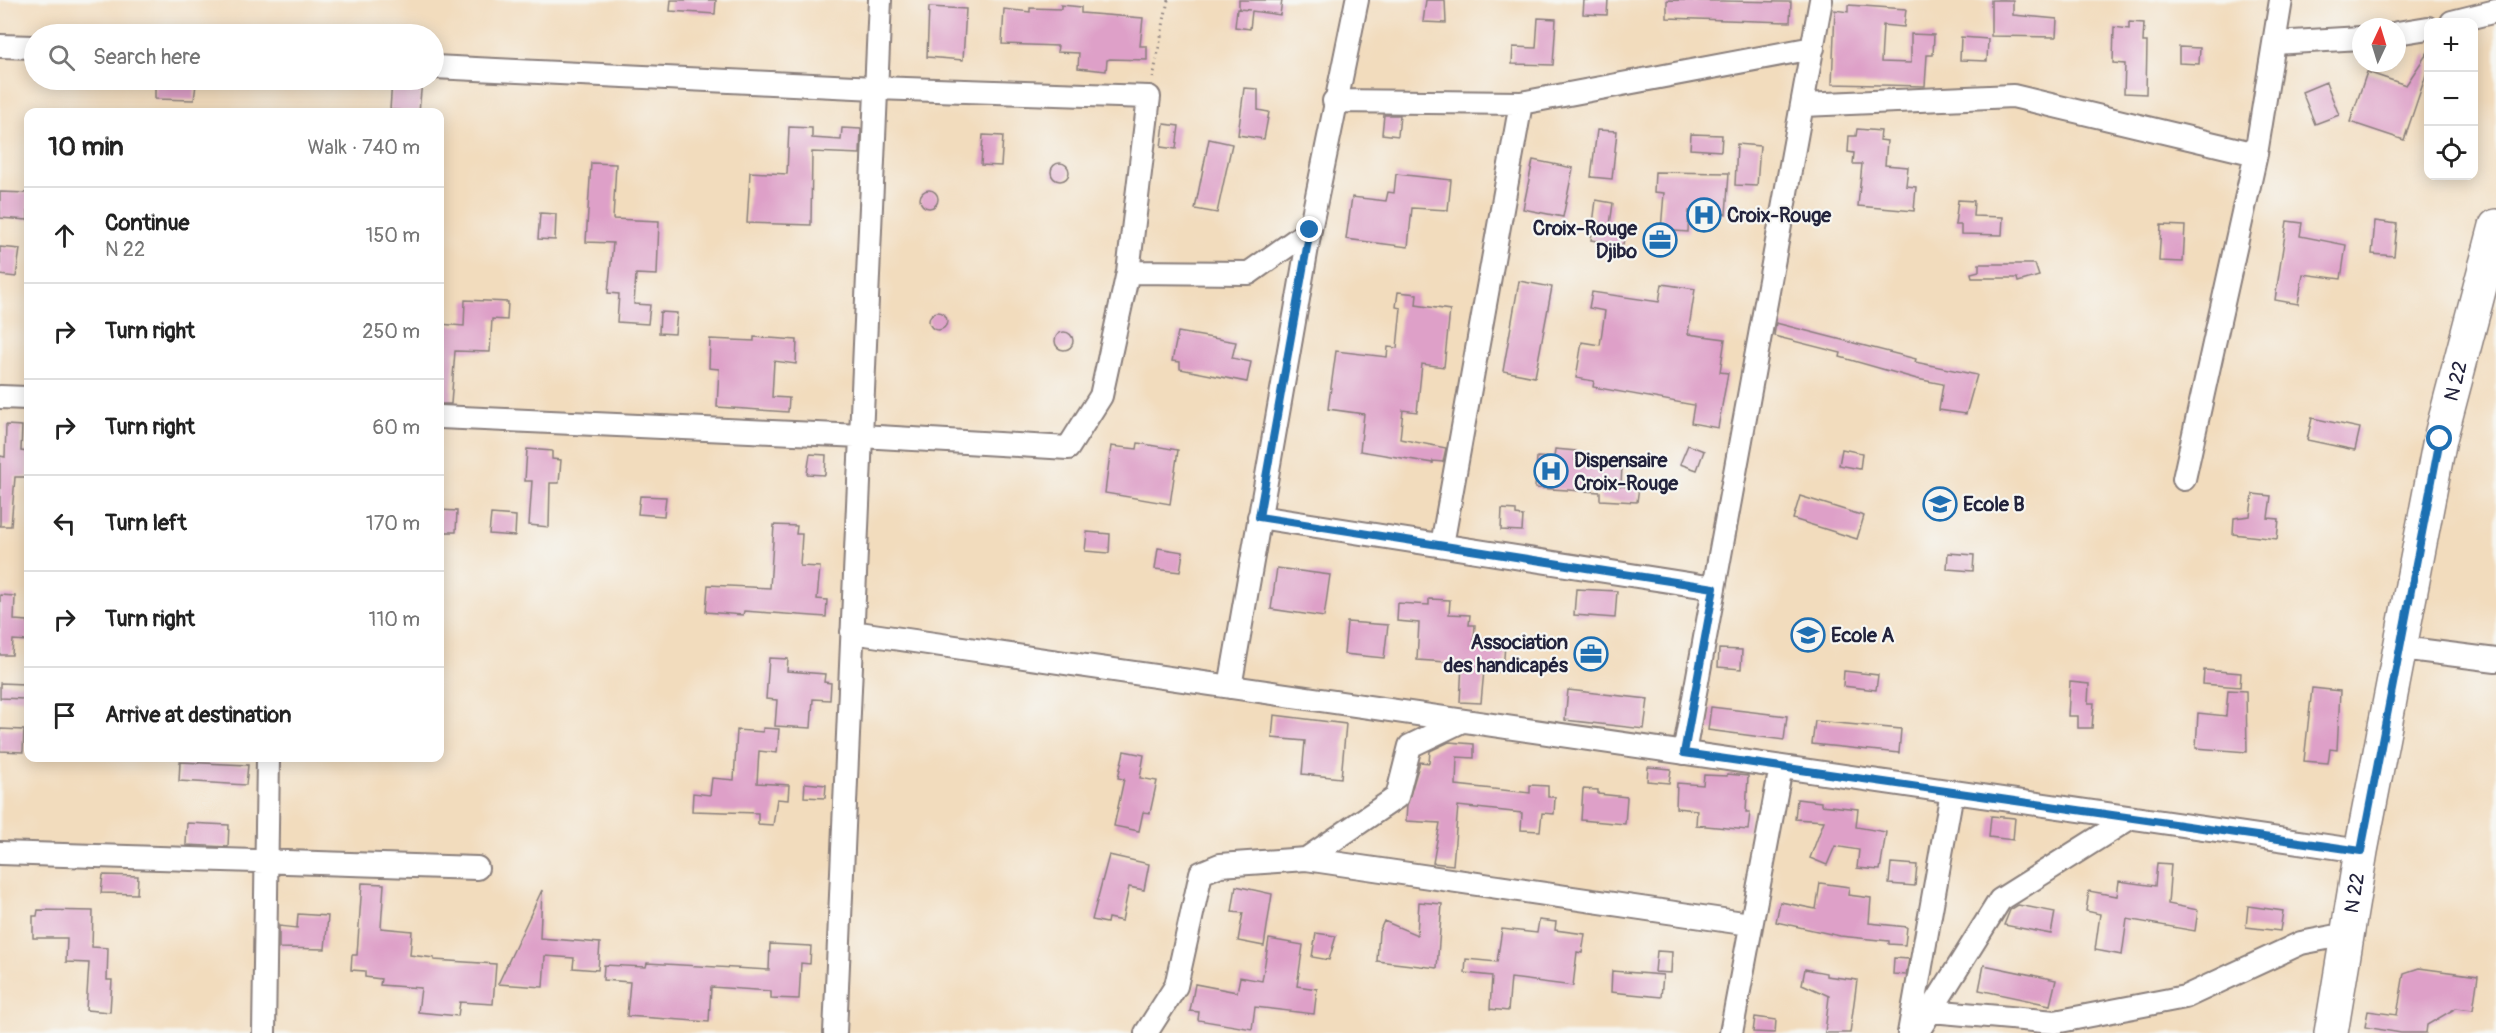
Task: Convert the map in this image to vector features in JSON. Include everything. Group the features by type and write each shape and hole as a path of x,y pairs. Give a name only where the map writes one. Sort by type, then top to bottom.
{"main road":[{"name":"N 22","path":"2331,1033 2361,851 2440,439 2496,226"}],"street":[{"path":"835,1033 880,0"},
{"path":"1230,687 1310,230 1334,101 1357,0"},
{"path":"1684,753 1821,0"},
{"path":"2184,479 2256,154 2281,0"},
{"path":"2468,18 2496,11"},
{"path":"2406,32 2424,29"},
{"path":"2274,44 2352,39"},
{"path":"0,45 24,46"},
{"path":"1334,101 1521,103 1813,48"},
{"path":"444,67 876,88 1149,98 1128,272 1101,396 1068,448 444,417"},
{"path":"1803,105 2013,96 2256,154"},
{"path":"1442,545 1521,103"},
{"path":"1128,272 1249,273 1310,230"},
{"path":"0,397 24,399"},
{"path":"1259,517 1714,588"},
{"path":"852,633 2361,851"},
{"path":"2401,648 2496,660"},
{"path":"1306,859 1397,797 1410,746 1461,721"},
{"path":"264,1033 267,762"},
{"path":"1731,1033 1781,767"},
{"path":"1909,1033 1953,792"},
{"path":"1917,1033 2000,900 2130,818"},
{"path":"0,853 477,868"},
{"path":"1146,1033 1176,986 1201,873 1220,866 1306,859 1750,924"},
{"path":"1931,1011 2055,1022 2185,997 2301,944 2347,934"}],"path":[{"path":"1149,98 1168,0"}],"building":[{"path":"671,0 716,0 715,14 670,11"},
{"path":"1239,0 1282,0 1280,15 1252,11 1250,29 1235,27 1237,9 1250,10 1239,9"},
{"path":"1426,0 1445,0 1446,23 1423,22"},
{"path":"1584,0 1608,0 1607,15 1583,14"},
{"path":"1667,0 1791,2 1790,22 1667,18"},
{"path":"1991,0 2013,0 2013,15 2057,19 2056,37 1991,36"},
{"path":"1061,5 1081,7 1081,13 1143,18 1140,46 1147,46 1147,60 1110,59 1107,60 1106,71 1078,68 1079,53 1057,52 1058,46 1002,44 1004,9 1030,12 1030,8 1061,9"},
{"path":"1848,5 1906,9 1904,27 1883,25 1881,62 1911,63 1911,34 1934,35 1933,55 1927,55 1925,86 1832,84 1835,10 1848,12"},
{"path":"929,7 966,9 963,60 927,57"},
{"path":"1538,18 1556,19 1553,65 1512,64 1513,47 1536,48"},
{"path":"2129,22 2144,23 2143,42 2147,42 2146,94 2124,93 2125,64 2113,63 2114,27 2129,29"},
{"path":"1961,37 1988,39 1987,61 1960,60"},
{"path":"2179,47 2200,48 2199,64 2179,63"},
{"path":"2424,58 2424,81 2404,140 2350,122 2367,72 2406,85"},
{"path":"2326,82 2339,115 2315,124 2302,92"},
{"path":"1244,88 1258,89 1258,110 1269,112 1264,139 1238,135"},
{"path":"155,90 195,90 194,100 155,99"},
{"path":"391,90 421,90 419,108 390,108"},
{"path":"1384,115 1400,115 1398,136 1382,134"},
{"path":"1164,124 1179,126 1176,149 1161,147"},
{"path":"789,127 812,128 812,138 841,140 842,128 861,129 860,154 812,152 811,225 747,223 750,172 787,174"},
{"path":"1857,129 1881,131 1880,140 1887,141 1885,165 1908,167 1906,186 1916,187 1914,211 1858,206 1862,164 1853,164 1854,153 1848,152 1849,136 1856,136"},
{"path":"1597,130 1617,131 1612,179 1591,177"},
{"path":"1691,134 1722,135 1721,151 1690,149"},
{"path":"983,135 1003,136 1001,166 981,165"},
{"path":"1209,139 1232,144 1217,213 1195,209"},
{"path":"1737,144 1760,146 1757,186 1735,185"},
{"path":"1533,160 1573,168 1563,217 1523,209"},
{"path":"591,163 616,164 613,219 659,221 657,275 636,274 634,304 650,305 648,324 617,322 619,294 608,293 613,243 586,242"},
{"path":"1060,163 1066,166 1069,172 1066,178 1060,181 1054,178 1051,172 1054,166"},
{"path":"1655,172 1729,173 1726,214 1689,211 1688,232 1661,230 1664,193 1654,192"},
{"path":"1396,174 1451,180 1448,210 1412,208 1408,247 1346,239 1352,197 1386,201 1388,192 1394,193"},
{"path":"929,190 935,193 938,199 935,205 929,208 923,205 920,199 923,193"},
{"path":"0,192 24,193 24,220 0,218"},
{"path":"1596,200 1613,203 1610,225 1625,227 1623,245 1591,240"},
{"path":"1958,200 1974,201 1973,216 2003,217 2002,235 1961,234 1961,225 1955,225"},
{"path":"540,213 556,214 555,240 538,239"},
{"path":"2287,221 2302,223 2300,236 2346,245 2341,279 2303,274 2298,304 2275,300"},
{"path":"2375,221 2397,224 2394,256 2372,254"},
{"path":"2161,225 2185,226 2183,262 2159,261"},
{"path":"1651,231 1668,233 1666,248 1650,246"},
{"path":"0,247 20,249 16,277 0,275"},
{"path":"1979,264 2035,264 2039,276 2018,282 2017,278 1972,278 1971,273 1979,271"},
{"path":"1519,281 1552,287 1535,377 1503,371"},
{"path":"1662,284 1695,289 1688,334 1725,339 1720,372 1728,373 1718,428 1691,423 1694,405 1593,387 1594,381 1576,378 1582,342 1600,345 1605,311 1589,308 1592,292 1659,302"},
{"path":"1398,292 1417,294 1416,305 1450,310 1444,367 1422,364 1417,412 1403,410 1400,439 1446,448 1443,462 1433,461 1433,463 1360,451 1364,414 1328,409 1336,351 1387,357 1388,347 1397,348 1401,308 1396,307"},
{"path":"465,300 508,302 507,320 492,319 490,352 455,351 451,404 444,404 444,324 464,326"},
{"path":"660,312 677,313 675,334 659,333"},
{"path":"938,312 944,315 947,321 944,327 938,330 932,327 929,321 932,315"},
{"path":"1776,323 1916,359 1915,362 1977,375 1966,414 1939,410 1943,384 1917,379 1840,357 1841,353 1774,336"},
{"path":"1064,332 1070,335 1073,341 1070,347 1064,350 1058,347 1055,341 1058,335"},
{"path":"1178,332 1236,342 1232,358 1251,362 1247,382 1180,369 1180,362 1172,361"},
{"path":"754,337 797,340 796,364 774,361 772,397 789,398 788,412 717,407 719,369 709,368 710,339 754,341"},
{"path":"2312,418 2360,428 2355,450 2307,440"},
{"path":"6,425 22,426 21,451 24,451 24,477 15,477 11,526 0,526 0,456 5,457"},
{"path":"1138,443 1178,450 1170,504 1105,493 1111,446 1137,449"},
{"path":"1688,445 1704,451 1697,470 1680,464"},
{"path":"527,449 552,451 552,459 561,460 559,483 550,483 549,527 529,525 532,481 525,481"},
{"path":"1555,449 1576,451 1575,460 1590,461 1590,465 1622,466 1621,486 1639,487 1637,502 1600,500 1600,492 1535,488 1537,457 1554,458"},
{"path":"1842,449 1862,453 1860,469 1839,465"},
{"path":"810,454 826,455 825,475 807,474"},
{"path":"2253,494 2271,496 2268,518 2279,519 2277,539 2233,534 2234,518 2250,516"},
{"path":"640,496 666,497 664,516 638,514"},
{"path":"1800,496 1864,516 1857,539 1793,519"},
{"path":"1502,509 1516,510 1516,515 1523,516 1522,531 1501,530"},
{"path":"444,510 457,511 456,532 444,532"},
{"path":"491,514 516,516 515,536 489,534"},
{"path":"774,525 797,526 796,534 802,534 800,566 820,567 817,599 827,600 826,617 744,611 743,615 706,612 708,585 770,588"},
{"path":"1087,532 1110,534 1109,553 1085,551"},
{"path":"1158,548 1183,552 1180,572 1155,569"},
{"path":"1948,553 1974,555 1973,571 1947,569"},
{"path":"1277,568 1330,575 1324,617 1271,609"},
{"path":"1576,589 1617,591 1615,618 1574,615"},
{"path":"0,595 15,596 14,620 24,621 24,641 13,640 12,655 0,655"},
{"path":"1429,599 1450,600 1449,614 1470,615 1469,625 1475,625 1474,641 1505,644 1503,672 1484,670 1481,703 1460,702 1462,663 1417,660 1419,623 1397,621 1398,603 1429,605"},
{"path":"1347,622 1388,625 1384,658 1344,654"},
{"path":"1719,649 1742,650 1741,669 1718,667"},
{"path":"769,658 788,659 787,671 825,674 824,682 831,683 830,700 813,699 811,728 775,726 777,700 766,699"},
{"path":"2204,670 2241,673 2240,687 2203,684"},
{"path":"1844,671 1878,675 1876,690 1843,686"},
{"path":"2070,682 2089,684 2088,703 2094,703 2092,728 2078,728 2078,716 2068,716"},
{"path":"0,683 24,684 24,699 0,698"},
{"path":"2312,688 2340,691 2337,750 2330,749 2328,763 2304,761"},
{"path":"1568,690 1648,699 1644,729 1565,720"},
{"path":"2228,690 2246,691 2247,752 2196,748 2198,713 2226,716"},
{"path":"1711,707 1787,716 1784,740 1708,730"},
{"path":"1274,715 1346,724 1341,778 1302,774 1305,741 1272,738"},
{"path":"1815,721 1901,729 1899,753 1812,744"},
{"path":"763,728 779,729 777,753 759,751 757,783 789,785 788,800 777,799 773,825 758,824 758,813 692,811 693,793 710,795 712,778 734,780 737,730 763,732"},
{"path":"0,729 24,730 23,752 0,751"},
{"path":"1449,742 1474,744 1474,758 1457,757 1456,785 1530,793 1530,785 1548,786 1548,797 1555,797 1554,814 1542,813 1540,831 1521,830 1522,813 1458,806 1453,865 1433,863 1440,823 1406,821 1407,805 1420,762 1429,763 1430,751"},
{"path":"1124,751 1144,755 1140,778 1157,781 1150,813 1143,812 1139,831 1114,826 1124,779 1118,778"},
{"path":"180,762 248,765 246,785 179,781"},
{"path":"1648,767 1671,769 1669,783 1647,781"},
{"path":"1727,774 1748,776 1746,812 1750,812 1748,830 1696,825 1697,810 1676,808 1677,783 1703,785 1704,775 1727,776"},
{"path":"805,783 826,785 825,798 804,797"},
{"path":"1583,789 1598,790 1598,794 1627,797 1625,824 1581,820"},
{"path":"1797,799 1821,802 1821,805 1858,809 1856,827 1886,832 1880,870 1857,868 1859,850 1835,846 1827,865 1810,858 1824,821 1795,819"},
{"path":"1991,816 2015,818 2013,840 1989,837"},
{"path":"187,823 229,825 228,847 186,845"},
{"path":"1109,855 1149,864 1144,890 1129,887 1122,921 1108,918 1107,923 1092,920"},
{"path":"1891,863 1917,865 1915,886 1889,884"},
{"path":"2157,863 2171,864 2168,904 2198,910 2195,931 2127,919 2122,955 2095,950 2100,914 2086,911 2089,891 2117,896 2119,881 2155,886"},
{"path":"103,875 138,876 137,894 101,893"},
{"path":"362,883 384,884 381,928 412,931 410,955 434,958 434,960 496,964 493,1004 460,1002 458,1016 418,1012 421,988 380,985 381,979 365,977 365,971 351,970 352,955 357,955"},
{"path":"1820,883 1849,887 1848,895 1871,898 1869,923 1907,927 1905,945 1840,936 1776,922 1780,902 1816,909"},
{"path":"1236,886 1272,894 1264,946 1238,941 1243,913 1232,912"},
{"path":"542,890 540,938 600,943 598,970 573,968 574,958 545,956 543,987 498,984"},
{"path":"1419,902 1442,904 1437,968 1377,961 1379,932 1384,921 1417,935"},
{"path":"2018,905 2055,912 2051,934 2004,925 2010,910"},
{"path":"2248,906 2283,911 2280,931 2246,927"},
{"path":"38,910 93,911 92,947 108,948 107,980 112,980 110,1012 86,1010 89,963 66,962 67,938 33,938 33,916 37,916"},
{"path":"298,914 328,916 325,949 279,948 279,926 297,928"},
{"path":"1539,920 1556,922 1555,930 1585,934 1582,953 1577,952 1573,986 1511,978 1508,1011 1490,1009 1492,976 1465,973 1466,959 1497,962 1502,929 1537,933"},
{"path":"1316,933 1336,936 1329,960 1312,957"},
{"path":"1269,939 1303,945 1297,986 1317,989 1314,1014 1255,1007 1252,1029 1198,1020 1199,1012 1190,1011 1195,984 1237,992 1240,977 1262,981"},
{"path":"770,944 811,946 810,964 801,963 799,999 771,998 771,991 711,987 709,1022 627,1016 630,982 603,980 604,965 646,967 647,963 769,970"},
{"path":"1657,951 1672,952 1671,973 1655,972"},
{"path":"1894,958 1909,959 1906,975 1893,974"},
{"path":"1984,965 2056,980 2050,1005 1979,990"},
{"path":"2419,968 2478,976 2473,1010 2456,1008 2427,1025 2426,1033 2401,1033 2365,1027 2368,1011 2397,1015 2404,973"},
{"path":"1805,969 1826,973 1826,976 1857,980 1850,1033 1825,1033 1829,996 1802,984"},
{"path":"1612,971 1663,975 1661,997 1611,992"},
{"path":"1755,1017 1776,1020 1775,1033 1753,1032"}],"place":[{"name":"Croix-Rouge","path":"1704,215"},
{"name":"Croix-Rouge Djibo","path":"1660,240"},
{"name":"Dispensaire Croix-Rouge","path":"1551,471"},
{"name":"Ecole B","path":"1940,504"},
{"name":"Ecole A","path":"1808,635"},
{"name":"Association des handicapés","path":"1591,654"}],"route":[{"path":"1310,230 1259,517 1714,588 1684,753 2361,851 2440,439"}]}
